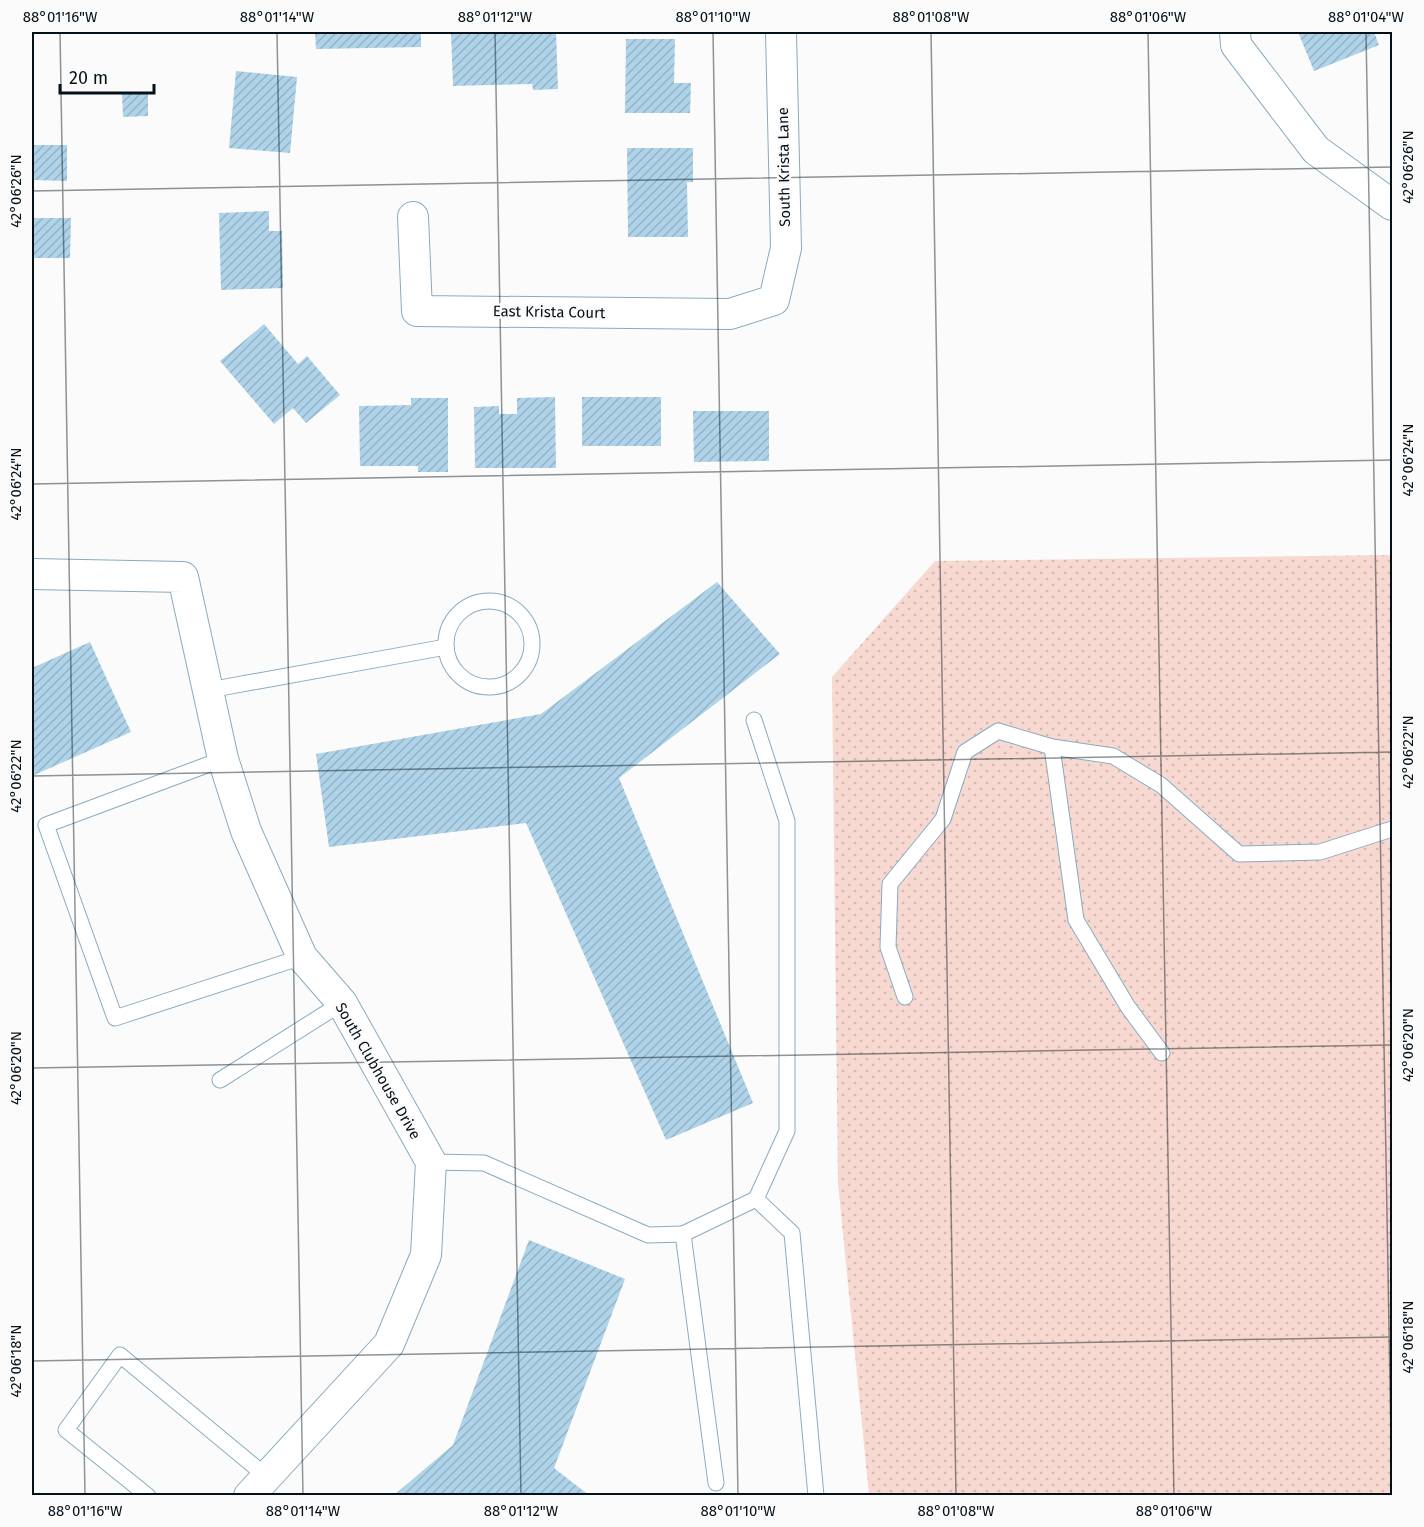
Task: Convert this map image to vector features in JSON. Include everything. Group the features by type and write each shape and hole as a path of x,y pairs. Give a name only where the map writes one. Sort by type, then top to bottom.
{"street":[{"name":"South Krista Lane","path":"774,300 786,248 780,32"},
{"path":"1235,32 1236,45 1316,150 1392,205"},
{"name":"East Krista Court","path":"413,217 417,311 730,314 774,300"},
{"name":"South Clubhouse Drive","path":"32,574 183,577 223,759 246,831 302,957 342,1003 430,1162"},
{"path":"258,1486 389,1344 426,1255 430,1162"}],"lane":[{"path":"491,601 506,604 518,612 526,623 531,637 531,651 527,664 518,675 494,686 480,686 456,672 449,660 446,647 448,632 454,619 464,609 477,602 491,601"},
{"path":"209,690 446,647"},
{"path":"430,1162 484,1163 648,1235 683,1234 756,1198 787,1131 788,821 754,720"},
{"path":"905,997 888,947 890,884 943,819 965,752 998,731 1052,747 1113,756 1161,785 1239,854 1320,852 1392,829"},
{"path":"1052,747 1076,920 1128,1007 1162,1053"},
{"path":"223,759 46,825 115,1018 302,957"},
{"path":"220,1080 342,1003"},
{"path":"756,1198 792,1233 816,1496"},
{"path":"683,1234 716,1484"},
{"path":"148,1496 66,1430 120,1355 258,1486"}],"shaded area":[{"path":"1392,555 1392,1495 869,1495 838,1183 832,677 935,561"}],"building":[{"path":"315,32 421,32 421,47 316,49"},
{"path":"451,32 556,32 558,89 533,90 532,84 453,86"},
{"path":"1298,32 1374,32 1379,45 1314,71"},
{"path":"626,39 675,39 674,83 691,83 690,113 625,113"},
{"path":"236,71 297,77 290,153 229,148"},
{"path":"148,92 148,116 123,117 122,93"},
{"path":"32,145 67,145 67,181 32,180"},
{"path":"627,148 693,148 693,182 687,182 688,237 628,237"},
{"path":"269,211 269,231 282,231 283,288 221,290 219,213"},
{"path":"32,218 71,218 70,258 32,258"},
{"path":"264,324 298,364 307,356 340,395 306,423 293,408 274,424 220,361"},
{"path":"555,397 556,468 475,468 474,407 499,406 499,414 517,414 517,398"},
{"path":"582,397 661,397 661,446 582,446"},
{"path":"411,398 448,398 448,472 418,472 418,466 360,466 359,406 411,405"},
{"path":"693,411 769,411 769,461 694,462"},
{"path":"717,582 780,654 619,778 753,1103 666,1140 526,823 329,847 316,754 541,714"},
{"path":"90,642 131,732 32,776 32,668"},
{"path":"529,1240 625,1279 554,1468 590,1496 393,1496 453,1445"}]}
